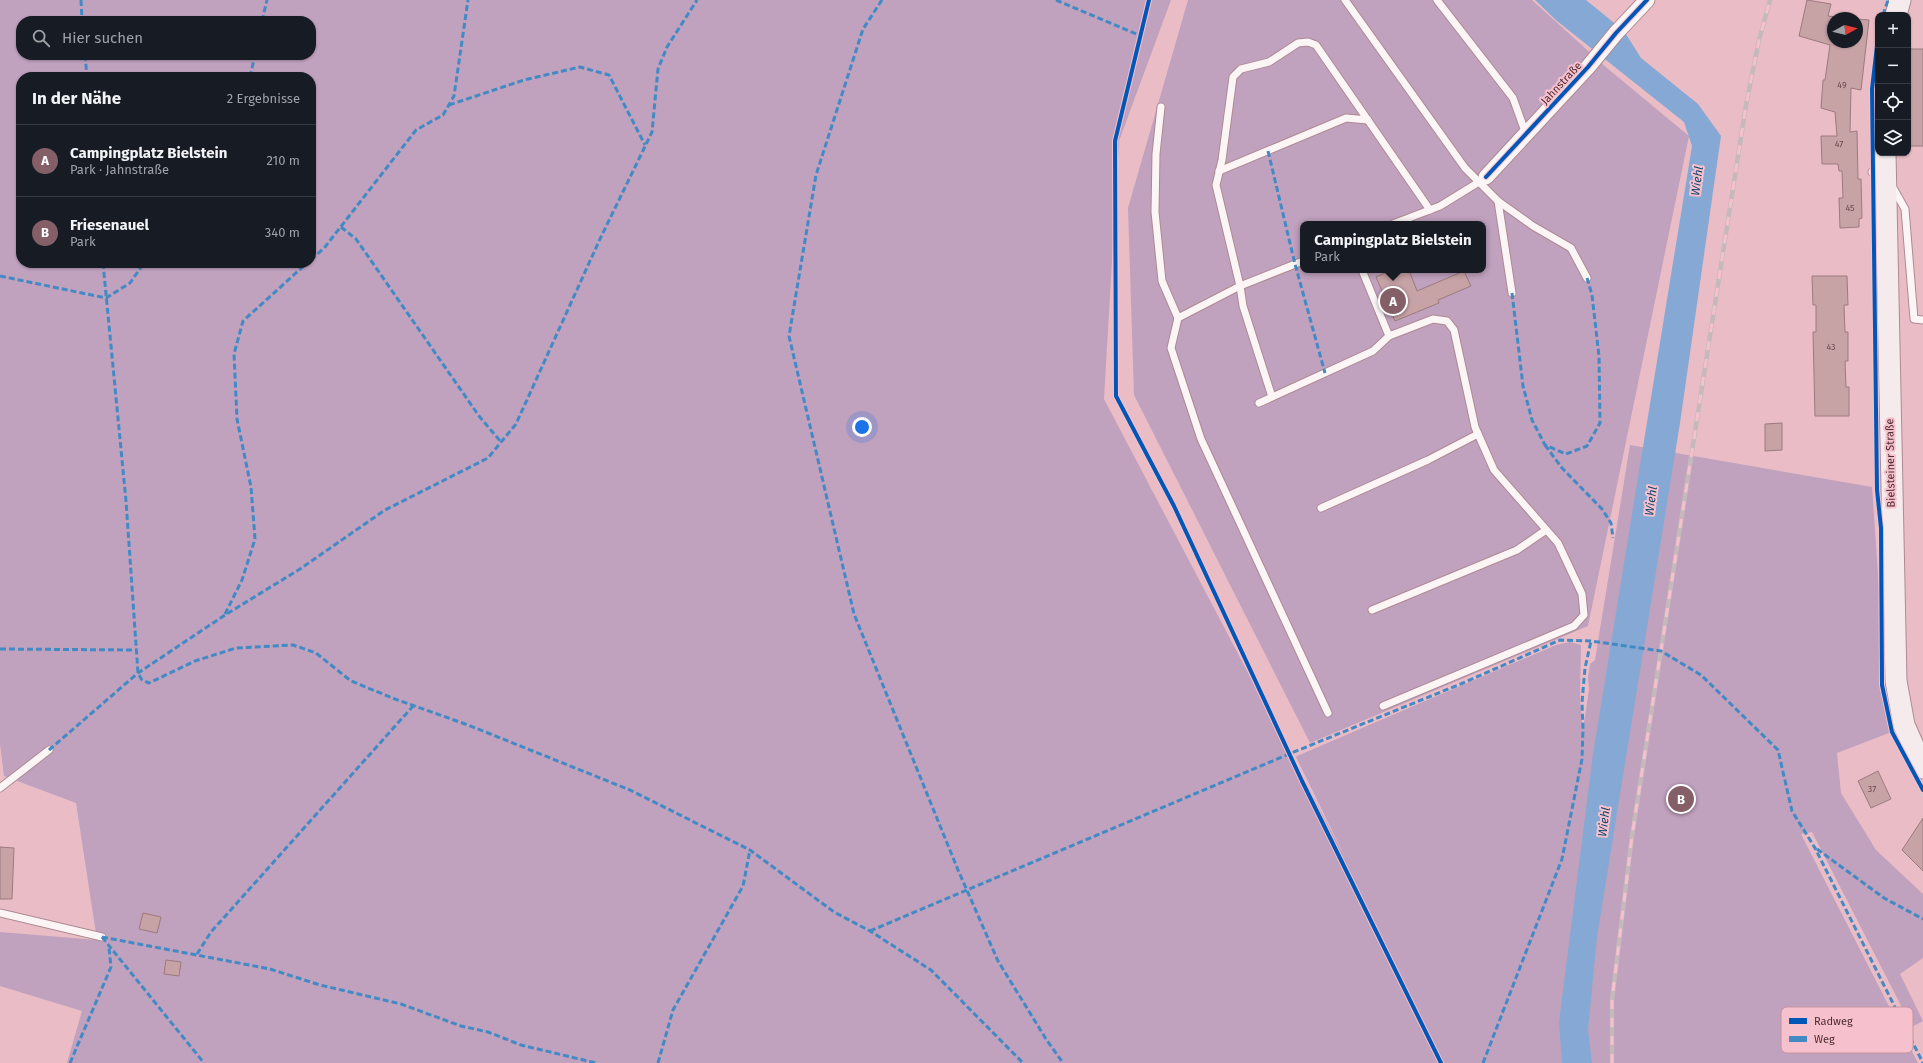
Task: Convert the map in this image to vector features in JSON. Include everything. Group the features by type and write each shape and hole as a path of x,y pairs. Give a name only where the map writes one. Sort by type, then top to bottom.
{"main road":[{"path":"1897,12 1900,0"},
{"name":"Bielsteiner Straße","path":"1881,166 1896,682 1904,725 1923,768"}],"street":[{"name":"Jahnstraße","path":"1482,179 1588,67 1616,33 1647,0"}],"lane":[{"path":"1345,0 1465,168 1482,179 1498,201 1533,226 1571,248 1587,278"},
{"path":"1437,0 1513,98 1526,134"},
{"path":"1272,397 1243,306 1240,286 1216,184 1222,160 1233,77 1241,69 1269,62 1298,43 1308,42 1316,45 1430,210"},
{"path":"1161,107 1156,154 1155,212 1162,281 1178,318 1171,348 1201,439 1328,713"},
{"path":"1219,171 1346,118 1368,120"},
{"path":"1881,166 1905,209 1914,319 1923,320"},
{"path":"1401,221 1440,206 1482,179"},
{"path":"1498,201 1512,293"},
{"path":"1178,318 1240,286 1300,262"},
{"path":"1363,273 1389,336"},
{"path":"1258,402 1373,351 1389,336 1433,319 1447,321 1454,330 1475,427 1494,470 1558,543 1582,594 1584,615 1574,626 1383,706"},
{"path":"1321,508 1428,460 1478,434"},
{"path":"1372,610 1517,550 1546,530"},
{"path":"0,788 49,750"},
{"path":"0,913 102,937"}],"shaded area":[{"path":"0,0 1171,0 1119,141 1104,399 1345,857 1296,757 1297,756 1556,645 1570,642 1581,645 1580,701 1583,730 1589,690 1588,678 1590,664 1595,660 1630,445 1872,487 1889,733 1837,753 1841,793 1876,850 1923,894 1923,958 1900,974 1923,1021 1913,1026 1913,1007 1902,1007 1812,832 1801,834 1889,1007 1781,1007 1781,1053 1913,1053 1918,1063 67,1063 82,1011 0,986 0,932 97,940 76,803 4,776 0,744"},
{"path":"1188,0 1532,0 1607,68 1689,136 1588,626 1310,743 1134,395 1128,208"}],"water":[{"name":"Wiehl","path":"1535,0 1586,0 1624,31 1641,58 1698,104 1721,136 1680,423 1597,937 1588,1030 1592,1063 1562,1063 1559,1022 1593,754 1692,146 1684,122 1557,21"}],"building":[{"path":"1807,0 1831,4 1829,12 1827,12 1827,44 1799,36"},
{"path":"1863,20 1869,20 1861,90 1851,88 1850,132 1857,131 1858,179 1861,179 1862,218 1859,219 1859,227 1840,228 1839,198 1843,198 1842,171 1839,171 1838,164 1822,164 1821,136 1837,136 1835,112 1821,108 1823,80 1825,80 1830,48 1863,48"},
{"path":"1911,49 1923,49 1923,146 1911,146"},
{"path":"1385,273 1410,273 1417,291 1459,273 1465,273 1471,286 1438,300 1439,303 1395,321 1376,277"},
{"path":"1812,276 1847,276 1848,305 1844,305 1845,332 1848,332 1848,361 1845,361 1846,387 1849,387 1849,416 1815,416 1813,332 1816,332 1816,305 1813,305"},
{"path":"1782,423 1782,450 1765,451 1765,424"},
{"path":"1878,771 1891,799 1871,808 1858,781"},
{"path":"1923,818 1923,871 1902,850"},
{"path":"0,847 14,848 12,899 0,899"},
{"path":"143,913 161,917 157,933 139,929"},
{"path":"166,960 181,962 179,976 164,974"}],"railway":[{"path":"1612,1063 1612,1000 1632,836 1746,105 1759,40 1770,0"}],"marked path":[{"path":"81,0 82,16"},
{"path":"263,16 267,0"},
{"path":"316,255 325,247 416,130 443,115 454,96 468,0"},
{"path":"49,750 138,673 225,615 300,569 385,510 488,458 516,424 600,239 652,132 658,69 667,47 697,0"},
{"path":"882,0 863,29 816,175 789,336 854,614 958,870 998,961 1046,1039 1063,1063"},
{"path":"1056,0 1141,36"},
{"path":"1884,12 1888,0"},
{"path":"85,60 87,72"},
{"path":"251,72 254,60"},
{"path":"449,105 524,80 580,67 609,75 645,145"},
{"path":"1268,151 1295,264 1325,373"},
{"path":"341,227 356,239 479,416 501,442"},
{"path":"103,268 126,501 138,673 142,680 149,683 195,661 236,648 293,645 316,653 351,681 395,699 468,725 630,790 750,850 834,912 870,931 931,970 1023,1063"},
{"path":"0,276 106,298 130,283 140,268"},
{"path":"225,614 242,580 255,539 251,487 237,419 234,354 243,321 301,268"},
{"path":"1512,293 1523,386 1532,420 1545,445 1566,454 1587,446 1600,423 1599,356 1592,295 1587,278"},
{"path":"1545,445 1562,468 1602,509 1611,523 1613,538"},
{"path":"870,931 1289,754 1463,683 1560,640 1591,641 1661,651 1701,675 1778,750 1792,811 1815,848 1895,1007"},
{"path":"1483,1063 1562,859 1582,759 1582,702 1585,668 1591,641"},
{"path":"0,649 137,650"},
{"path":"197,954 211,932 414,705"},
{"path":"1817,849 1884,898 1923,919"},
{"path":"658,1063 673,1010 743,886 750,850"},
{"path":"102,937 270,969 320,985 401,1004 461,1026 488,1032 521,1045 596,1063"},
{"path":"102,937 204,1063"},
{"path":"70,1063 111,967 109,948"},
{"path":"1913,1043 1923,1063"}],"cycle path":[{"path":"1149,0 1115,141 1116,396 1174,506 1302,781 1441,1063"},
{"path":"1486,177 1588,67 1616,33 1647,0"},
{"path":"1877,48 1872,89 1877,490 1881,528 1882,685 1892,732 1923,790"}],"place":[{"name":"Campingplatz Bielstein","path":"1393,301"},
{"name":"Friesenauel","path":"1681,799"}]}
